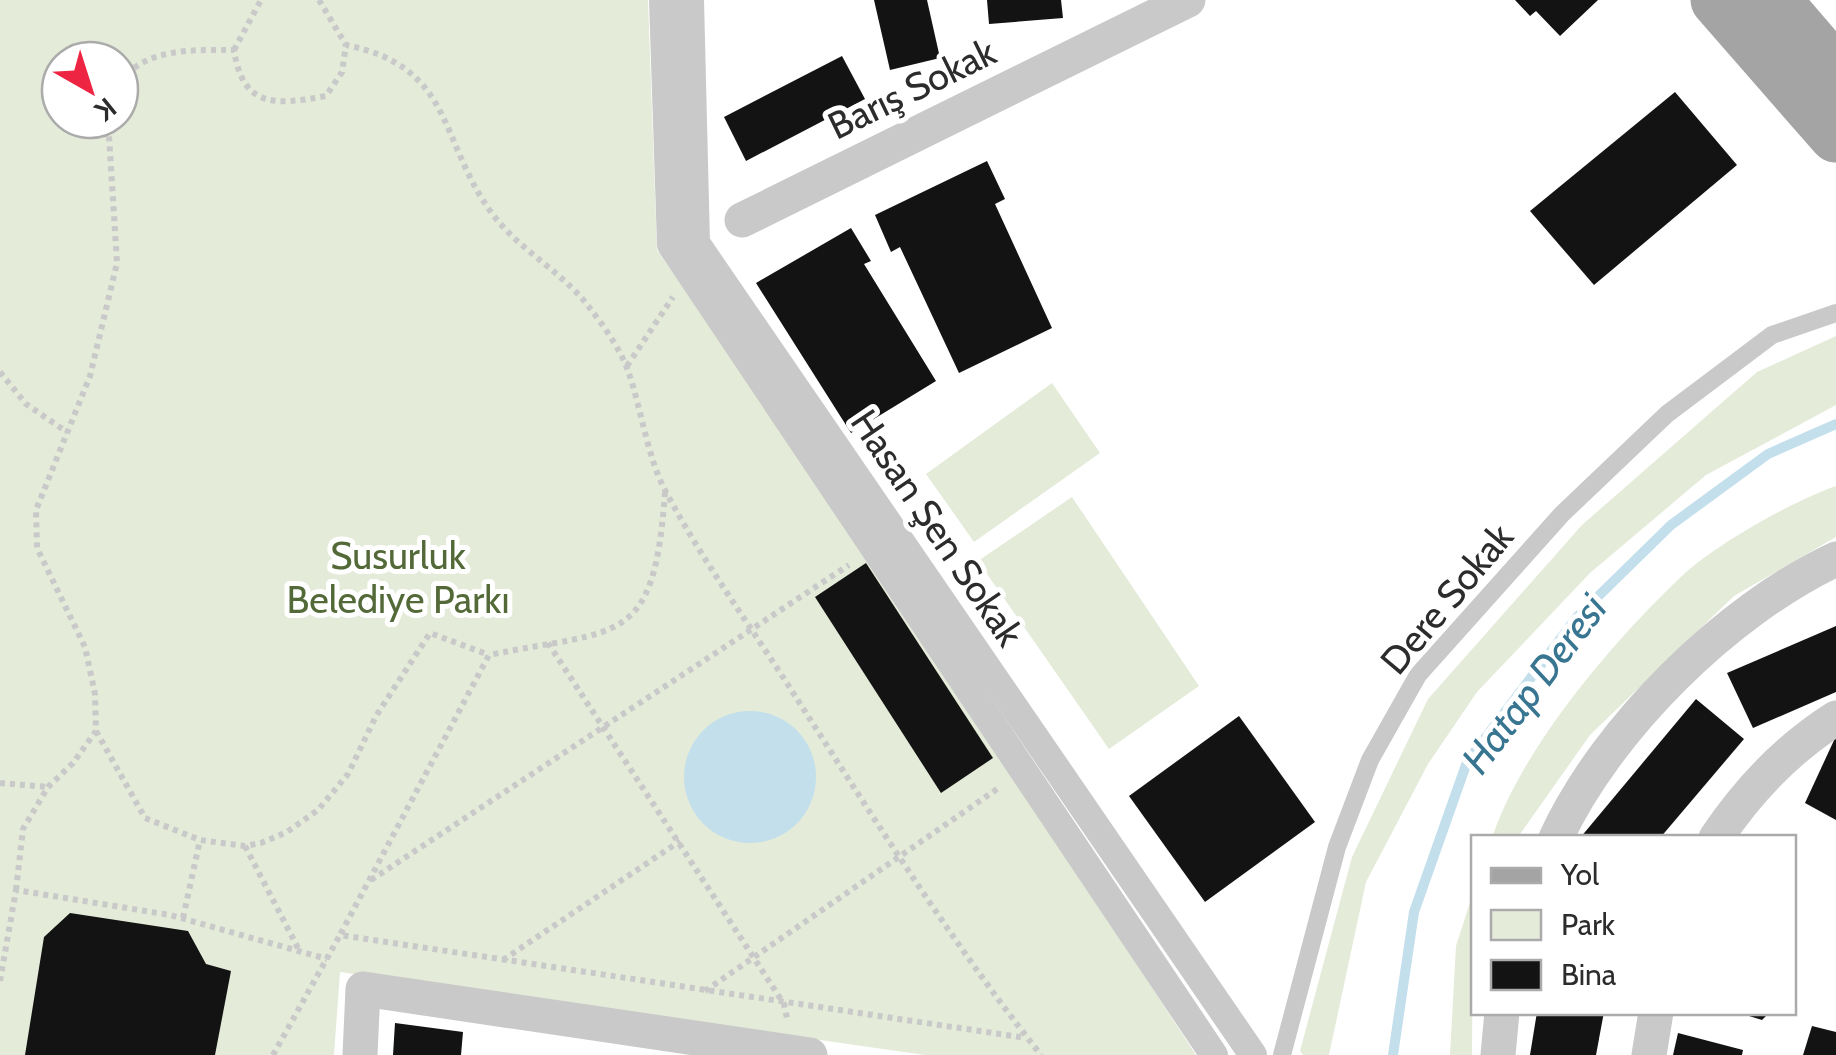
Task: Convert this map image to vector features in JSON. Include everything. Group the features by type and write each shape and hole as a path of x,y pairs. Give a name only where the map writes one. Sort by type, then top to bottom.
{"main road":[{"path":"1718,0 1836,135"},
{"path":"1773,0 1836,74"}],"street":[{"path":"663,0 684,244"},
{"path":"684,244 690,0"},
{"name":"Barış Sokak","path":"684,244 742,220 1188,0"},
{"name":"Hasan Şen Sokak","path":"684,244 689,273 1214,1055"},
{"name":"Hasan Şen Sokak","path":"684,244 1253,1055"},
{"path":"1557,835 1571,806 1638,716 1718,636 1836,559"},
{"path":"1718,835 1751,790 1796,743 1836,718"},
{"path":"360,1055 363,989 800,1054"},
{"path":"1498,1055 1502,1015"},
{"path":"1649,1055 1656,1015"}],"lane":[{"name":"Dere Sokak","path":"1282,1055 1337,847 1370,760 1418,675 1562,514 1667,414 1772,335 1836,313"}],"path":[{"path":"262,0 234,50 239,80 258,97 289,103 326,96 342,72 346,45 318,0"},
{"path":"346,45 381,52 406,66 448,119 465,168 491,212 520,246 556,272 588,305 627,366 665,491 899,857 1041,1055"},
{"path":"140,66 150,58 192,50 234,50"},
{"path":"109,140 118,263 90,376 36,510 38,548 84,648 95,694 96,731 145,818 200,840 244,846 287,832 318,810 348,774 376,716 430,633 489,656 548,643 587,640 620,626 642,601 658,568 665,491"},
{"path":"627,366 689,273"},
{"path":"0,372 26,404 67,432"},
{"path":"368,882 874,548"},
{"path":"548,643 784,1004 800,1054"},
{"path":"273,1055 489,656"},
{"path":"0,981 23,829 48,787 73,763 96,731"},
{"path":"704,992 1023,771"},
{"path":"0,783 48,787"},
{"path":"183,918 200,840"},
{"path":"503,960 680,841"},
{"path":"244,846 300,951"},
{"path":"16,890 183,918 327,959"},
{"path":"340,935 1028,1038"}],"green space":[{"name":"Susurluk Belediye Parkı","path":"0,0 648,0 657,250 862,544 1196,1055 925,1055 340,972 334,1055 0,1055"},
{"path":"1836,336 1836,405 1706,475 1590,573 1477,692 1428,764 1366,882 1329,1055 1303,1055 1300,1051 1352,857 1428,699 1582,525 1757,372"},
{"path":"1052,383 1100,453 974,542 926,474"},
{"path":"1836,486 1836,537 1734,596 1590,735 1519,835 1493,835 1506,803 1548,732 1629,630 1699,562 1736,536"},
{"path":"1072,497 1199,686 1109,749 978,561"},
{"path":"1471,899 1472,1055 1450,1055 1456,946"}],"water":[{"path":"750,711 775,716 797,730 811,752 816,777 811,802 797,824 775,838 750,843 725,838 703,824 689,802 684,777 689,752 703,730 725,716"}],"building":[{"path":"874,0 927,0 940,58 890,70"},
{"path":"987,0 1061,0 1063,18 989,24"},
{"path":"1515,0 1598,0 1560,36 1536,11 1530,16"},
{"path":"842,56 865,99 746,161 724,117"},
{"path":"1675,92 1737,165 1594,285 1530,211"},
{"path":"987,161 1005,199 995,204 1052,328 959,373 900,247 891,252 875,215"},
{"path":"851,228 871,261 864,264 936,381 851,433 756,283"},
{"path":"866,563 993,758 941,793 815,597"},
{"path":"1836,626 1836,692 1753,728 1727,673"},
{"path":"1696,699 1744,739 1663,835 1583,835"},
{"path":"1239,716 1315,822 1205,902 1129,796"},
{"path":"1836,736 1836,820 1805,803"},
{"path":"70,913 188,931 206,964 231,971 215,1055 25,1055 44,937"},
{"path":"1537,1015 1603,1015 1596,1055 1530,1055"},
{"path":"395,1023 463,1032 461,1055 393,1055"},
{"path":"1812,1026 1836,1032 1836,1055 1803,1055"},
{"path":"1678,1033 1743,1050 1742,1055 1673,1055"}],"waterway":[{"name":"Hatap Deresi","path":"1393,1055 1414,912 1467,762 1577,617 1671,525 1768,454 1836,424"}]}
